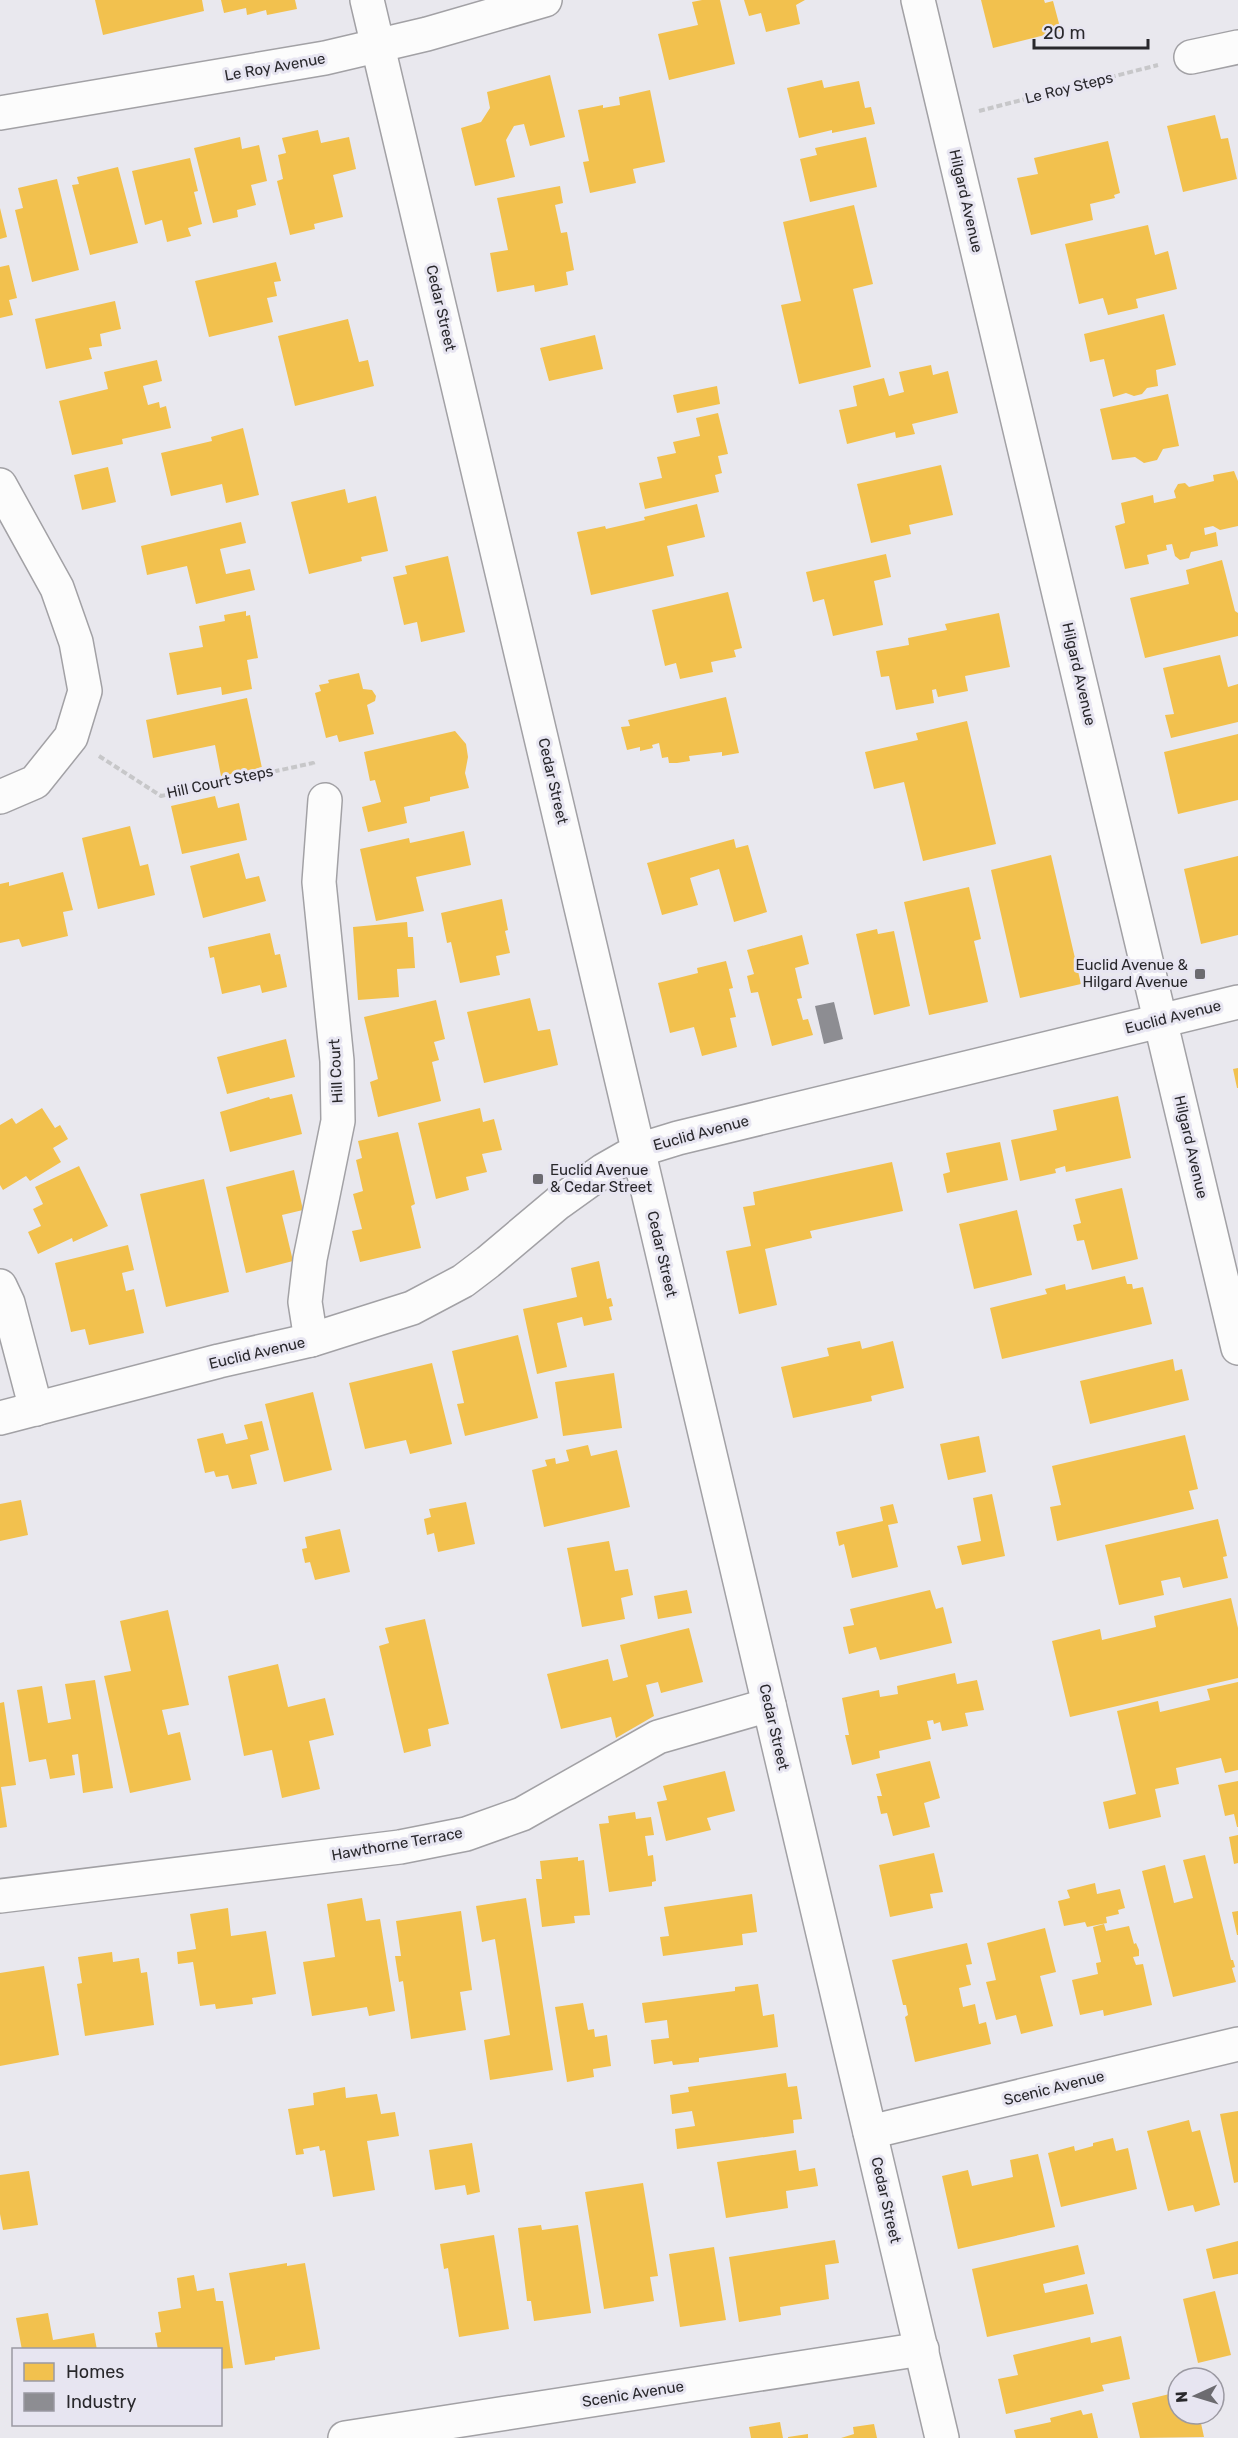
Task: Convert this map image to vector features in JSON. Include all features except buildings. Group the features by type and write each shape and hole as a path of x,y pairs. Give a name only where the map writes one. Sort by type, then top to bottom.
{"street":[{"name":"Cedar Street","path":"367,0 942,2438"},
{"name":"Le Roy Avenue","path":"0,113 325,58 427,34 545,0"},
{"name":"Hilgard Avenue","path":"918,0 1238,1348"},
{"path":"1191,57 1238,47"},
{"path":"0,485 57,588 76,642 86,691 71,737 35,782 0,797"},
{"name":"Hill Court","path":"311,1340 305,1302 310,1259 338,1121 337,1061 319,882 325,800"},
{"name":"Euclid Avenue","path":"0,1418 219,1361 311,1340 412,1308 463,1281 558,1203 604,1170 639,1150 678,1138 1238,1002"},
{"path":"0,1286 8,1303 36,1409"},
{"name":"Hawthorne Terrace","path":"0,1896 400,1847 466,1834 522,1814 658,1737 769,1705"},
{"name":"Scenic Avenue","path":"870,2132 1238,2044"},
{"name":"Scenic Avenue","path":"345,2438 922,2349"}],"path":[{"name":"Le Roy Steps","path":"946,119 1191,57"},
{"name":"Hill Court Steps","path":"71,737 161,796 313,763"}],"place":[{"name":"Euclid Avenue & Hilgard Avenue","path":"1200,974"},
{"name":"Euclid Avenue & Cedar Street","path":"538,1179"}]}
